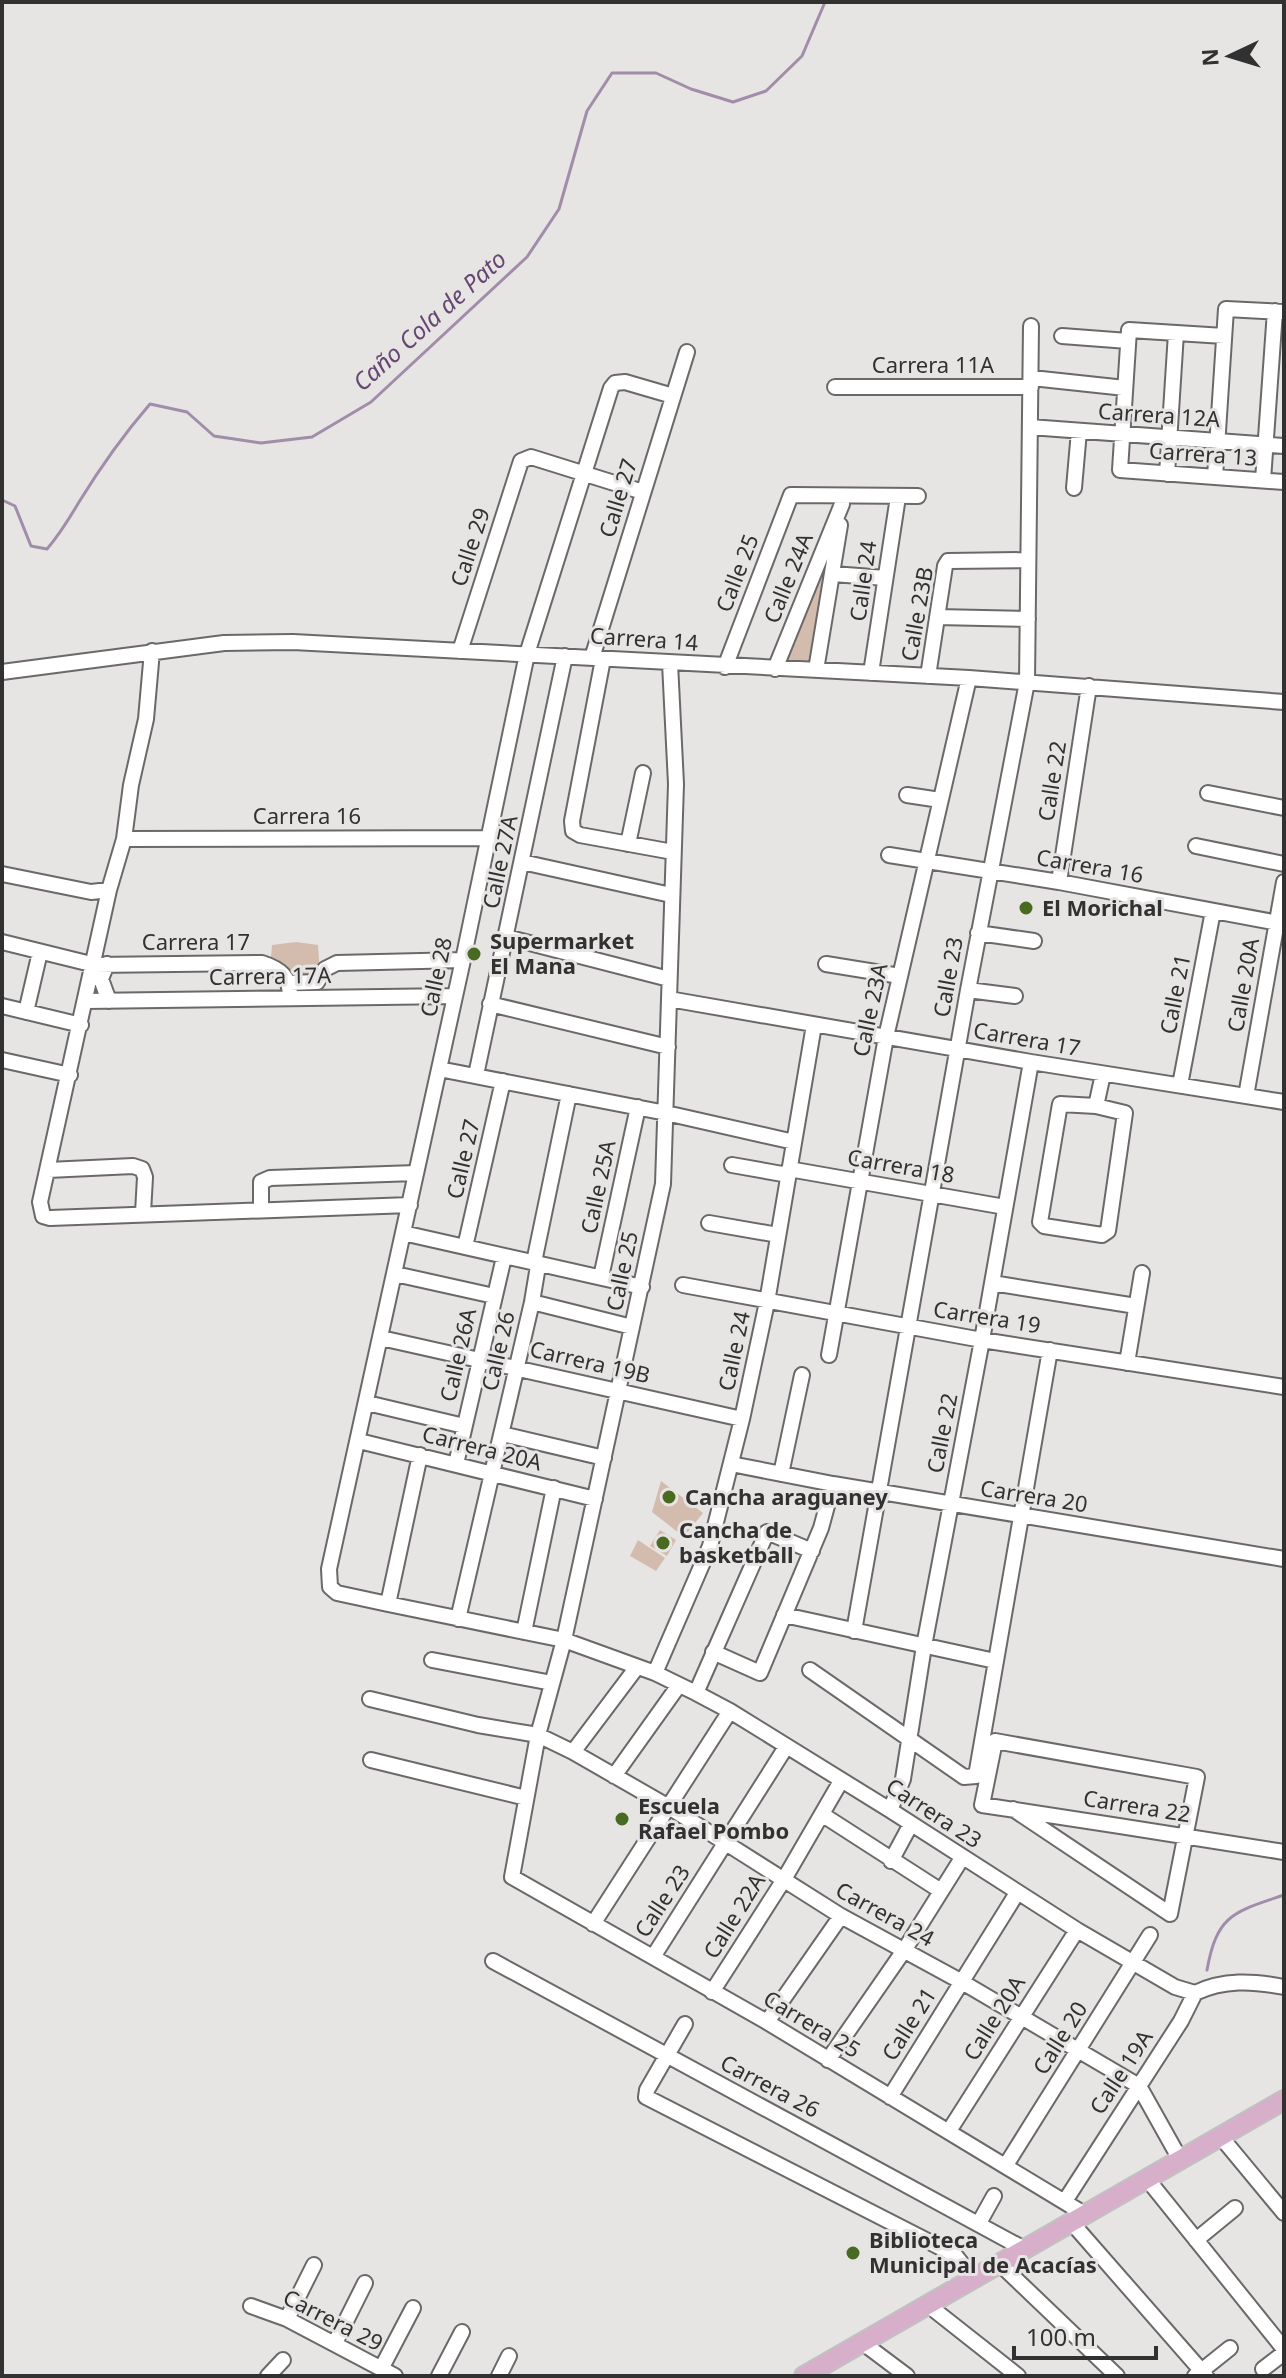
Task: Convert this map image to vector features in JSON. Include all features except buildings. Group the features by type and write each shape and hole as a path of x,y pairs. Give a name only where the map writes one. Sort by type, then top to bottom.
{"main road":[{"path":"804,2376 1284,2100"}],"street":[{"path":"1215,477 1226,309 1279,312 1263,480"},
{"name":"Calle 23","path":"854,1631 989,872 1027,682 1031,326"},
{"path":"1062,336 1176,333 1224,336"},
{"path":"1167,474 1176,333"},
{"path":"1122,434 1129,335"},
{"name":"Calle 27","path":"628,844 580,835 573,831 572,821 598,659 643,492 687,352"},
{"name":"Calle 28","path":"388,1604 337,1593 330,1587 329,1569 527,654 615,383 625,382 673,396"},
{"name":"Carrera 11A","path":"835,387 1031,382 1125,388"},
{"name":"Carrera 12A","path":"1030,427 1284,446"},
{"path":"1074,488 1079,431"},
{"name":"Carrera 13","path":"1122,434 1120,470 1284,482"},
{"name":"Calle 29","path":"460,651 521,461 531,457 584,475"},
{"path":"584,475 643,492"},
{"name":"Calle 25","path":"725,667 791,495 843,500"},
{"path":"843,500 918,496"},
{"name":"Calle 24","path":"871,673 898,497"},
{"name":"Calle 24","path":"816,670 843,500"},
{"name":"Calle 24A","path":"775,669 843,500"},
{"name":"Calle 23B","path":"928,676 948,561 1028,560"},
{"path":"833,574 885,578"},
{"path":"937,617 1028,619"},
{"name":"Carrera 14","path":"2,672 224,643 293,642 969,678 1284,702"},
{"path":"109,1001 101,979 101,965 109,890 124,839 131,785 148,707 152,651"},
{"name":"Calle 27A","path":"476,1075 565,656"},
{"name":"Calle 25","path":"512,1877 538,1735 564,1640 663,1184 676,784 670,663"},
{"name":"Calle 23A","path":"829,1355 886,1037 969,678"},
{"name":"Calle 22","path":"1059,882 1089,686"},
{"path":"643,773 628,844 673,852"},
{"path":"1208,793 1284,808"},
{"path":"907,795 940,800"},
{"name":"Carrera 16","path":"124,839 489,838"},
{"path":"1196,846 1284,864"},
{"name":"Carrera 16","path":"889,855 1059,882 1280,923"},
{"path":"522,862 671,895"},
{"path":"2,874 91,892 109,890"},
{"name":"Calle 20A","path":"1246,1096 1280,923 1284,882"},
{"name":"Calle 21","path":"1180,1085 1213,911"},
{"path":"978,933 1034,941"},
{"path":"506,937 669,979"},
{"name":"Carrera 17","path":"2,942 101,965 262,963 280,971 289,990"},
{"path":"26,1012 40,952"},
{"path":"289,990 321,979 325,969 337,963 463,960"},
{"path":"826,964 900,976"},
{"path":"101,965 86,1001 40,1202 43,1216 410,1205"},
{"path":"321,979 324,987 335,997"},
{"name":"Carrera 17A","path":"86,1001 289,990 335,997 455,996"},
{"path":"968,990 1015,996"},
{"name":"Carrera 17","path":"669,999 1284,1102"},
{"path":"490,1004 668,1047"},
{"path":"2,1006 81,1025"},
{"name":"Calle 24","path":"655,1673 710,1546 731,1464 767,1302 814,1025"},
{"path":"2,1060 70,1075"},
{"name":"Calle 22","path":"890,1810 900,1791 1031,1062"},
{"path":"439,1069 638,1107 794,1142"},
{"path":"1096,1106 1103,1074"},
{"name":"Calle 27","path":"465,1247 503,1081"},
{"name":"Calle 26","path":"458,1619 532,1302 538,1266 534,1262 569,1094"},
{"path":"1060,1104 1096,1106 1125,1113 1108,1231 1102,1235 1044,1226 1040,1218 1060,1104"},
{"name":"Calle 25A","path":"601,1277 638,1107"},
{"name":"Carrera 18","path":"732,1165 861,1182 1005,1207"},
{"path":"48,1170 133,1166 142,1169 145,1177 143,1213"},
{"path":"261,1210 261,1182 270,1178 416,1173"},
{"path":"709,1223 778,1235"},
{"path":"403,1233 642,1287"},
{"name":"Calle 26A","path":"456,1464 504,1257"},
{"path":"1127,1363 1142,1273"},
{"path":"395,1274 494,1296"},
{"path":"992,1283 1136,1306"},
{"name":"Carrera 19","path":"683,1285 982,1340 1284,1387"},
{"path":"532,1302 632,1327"},
{"name":"Carrera 19B","path":"381,1338 742,1419"},
{"path":"810,1670 964,1777 976,1776 1050,1350"},
{"path":"781,1474 802,1375"},
{"path":"367,1403 464,1426"},
{"path":"502,1434 604,1458"},
{"name":"Carrera 20A","path":"359,1441 595,1499"},
{"path":"420,1455 388,1604 564,1640"},
{"name":"Carrera 20","path":"731,1464 833,1484 1284,1559"},
{"path":"713,1652 760,1673 812,1551 833,1484"},
{"path":"524,1632 554,1488"},
{"path":"696,1693 767,1532 812,1551"},
{"path":"784,1615 995,1661"},
{"name":"Carrera 23","path":"564,1640 655,1673 730,1711 1077,1930 1175,1987 1195,1993"},
{"path":"432,1660 552,1683"},
{"path":"573,1752 637,1667"},
{"path":"614,1776 679,1685"},
{"name":"Carrera 24","path":"370,1699 489,1728 538,1735 573,1752 669,1807 841,1916 905,1949 1139,2086"},
{"path":"593,1924 730,1711"},
{"name":"Carrera 22","path":"1185,1836 1197,1777 995,1741 982,1805 1284,1852"},
{"name":"Calle 23","path":"653,1957 786,1747"},
{"path":"371,1760 526,1798"},
{"name":"Calle 22A","path":"712,1992 783,1881 841,1781"},
{"path":"1013,1809 1170,1914 1185,1836"},
{"path":"823,1815 941,1891"},
{"path":"888,1859 911,1824"},
{"path":"828,2060 905,1949 962,1858"},
{"name":"Carrera 25","path":"512,1877 767,2022 1065,2201 1200,2374"},
{"name":"Calle 21","path":"890,2097 1017,1893"},
{"path":"767,2022 841,1916"},
{"name":"Calle 20A","path":"949,2131 1077,1930"},
{"name":"Calle 20","path":"1006,2165 1150,1935"},
{"name":"Carrera 26","path":"493,1961 1026,2250"},
{"path":"1195,1993 1211,1985 1228,1982 1284,1987"},
{"name":"Calle 19A","path":"1065,2201 1181,2021 1195,1993"},
{"path":"685,2024 647,2090 646,2097 955,2255 974,2279"},
{"path":"1139,2086 1181,2161"},
{"path":"1221,2137 1284,2213"},
{"path":"1148,2180 1284,2351 1263,2369"},
{"path":"979,2223 994,2196"},
{"path":"1196,2240 1235,2208"},
{"path":"1000,2264 1117,2376"},
{"path":"287,2319 314,2265"},
{"path":"335,2343 365,2283"},
{"path":"928,2305 1018,2376"},
{"name":"Carrera 29","path":"251,2306 287,2319 388,2372"},
{"path":"388,2372 413,2308"},
{"path":"439,2376 462,2332"},
{"path":"863,2343 907,2376"},
{"path":"1200,2374 1230,2348"},
{"path":"499,2376 509,2356"},
{"path":"268,2376 283,2360"}],"shaded area":[{"path":"831,537 815,667 780,665"},
{"path":"296,942 318,945 320,974 291,977 271,957 272,945"},
{"name":"Cancha araguaney","path":"661,1481 703,1513 684,1537 652,1512"},
{"name":"Cancha de basketball","path":"660,1530 676,1540 667,1556 650,1546"},
{"path":"638,1540 665,1558 656,1571 630,1556"}],"waterway":[{"name":"Caño Cola de Pato","path":"2,500 15,506 31,546 47,549 150,404 187,412 214,436 261,443 312,437 371,402 527,257 559,209 587,111 612,73 656,73 691,89 733,102 766,91 802,56 825,2"},
{"path":"1207,1970 1216,1937 1230,1918 1240,1911 1284,1895"}],"place":[{"name":"El Morichal","path":"1026,908"},
{"name":"Supermarket El Mana","path":"474,954"},
{"name":"Cancha araguaney","path":"669,1497"},
{"name":"Cancha de basketball","path":"663,1543"},
{"name":"Escuela Rafael Pombo","path":"622,1819"},
{"name":"Biblioteca Municipal de Acacías","path":"853,2253"}]}
